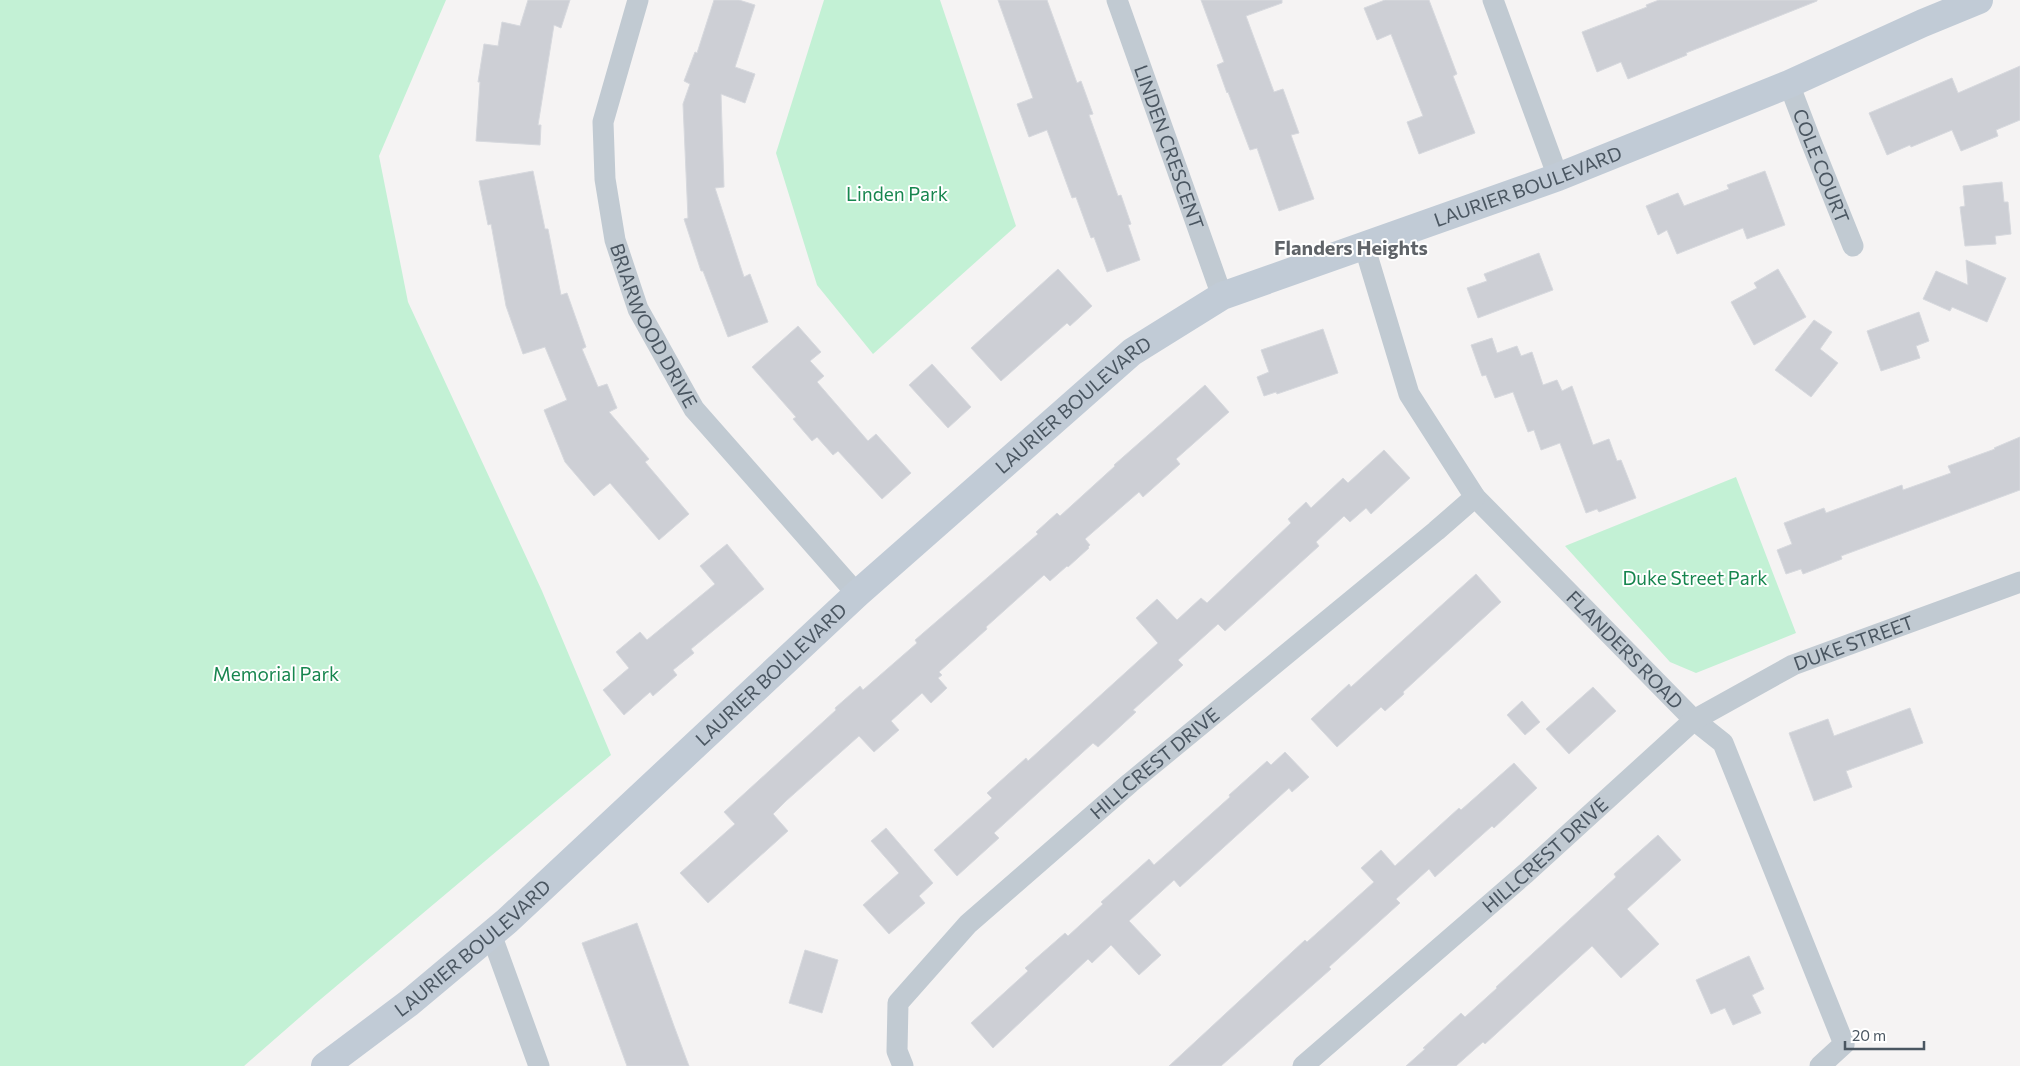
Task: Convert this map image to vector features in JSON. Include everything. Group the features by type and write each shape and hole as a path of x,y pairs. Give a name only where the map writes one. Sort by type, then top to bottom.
{"street":[{"name":"BRIARWOOD DRIVE","path":"638,0 603,122 605,179 615,240 638,309 694,409 857,594"},
{"name":"LINDEN CRESCENT","path":"1117,0 1222,296"},
{"path":"1493,0 1558,177"},
{"name":"LAURIER BOULEVARD","path":"325,1066 409,1003 490,934 626,811 857,594 1132,352 1222,296 1558,177 1789,84 1923,23 1979,0"},
{"name":"COLE COURT","path":"1789,84 1853,246"},
{"name":"FLANDERS ROAD","path":"1364,245 1409,394 1475,496 1694,720 1723,743 1844,1044 1820,1066"},
{"name":"HILLCREST DRIVE","path":"903,1066 897,1051 898,1003 968,924 1130,783 1436,532 1475,496"},
{"name":"DUKE STREET","path":"1694,720 1793,665 2020,582"},
{"name":"HILLCREST DRIVE","path":"1303,1066 1533,867 1694,720"},
{"path":"490,934 539,1066"}],"green space":[{"name":"Memorial Park","path":"0,0 446,0 379,156 408,302 542,591 611,755 244,1066 0,1066"},
{"name":"Linden Park","path":"824,0 940,0 1016,226 873,354 817,285 776,153"},
{"name":"Duke Street Park","path":"1736,477 1796,633 1696,673 1670,662 1565,546"}],"building":[{"path":"528,0 570,0 561,28 554,25 538,125 541,125 540,145 476,141 480,82 478,82 484,44 498,46 502,22 520,26"},
{"path":"714,0 739,0 755,5 735,67 755,74 745,103 721,94 724,187 715,188 744,277 750,274 768,322 728,337 703,271 701,271 684,219 688,218 683,104 690,84 684,81 695,52 697,53"},
{"path":"998,0 1047,0 1077,83 1081,81 1093,114 1089,115 1118,196 1121,195 1131,224 1128,225 1140,260 1107,272 1094,237 1091,238 1076,197 1072,198 1047,130 1029,137 1017,104 1033,98"},
{"path":"1201,0 1282,0 1282,3 1246,16 1274,92 1283,89 1299,133 1291,135 1314,199 1279,211 1257,148 1250,150 1227,93 1217,65 1224,62"},
{"path":"1385,0 1429,0 1457,74 1453,76 1475,133 1419,154 1407,122 1423,116 1391,34 1377,40 1364,8"},
{"path":"1659,0 1817,1 1686,53 1687,55 1628,79 1621,62 1597,72 1582,32 1647,7 1646,5"},
{"path":"2020,66 2020,120 1996,130 1998,136 1961,151 1952,130 1887,155 1869,113 1952,78 1958,93"},
{"path":"533,171 545,229 548,229 561,295 567,293 586,347 582,349 598,387 607,384 617,408 609,412 649,459 645,462 689,514 659,540 610,483 594,496 565,462 544,410 567,400 545,347 523,354 506,306 491,224 488,225 479,181"},
{"path":"1765,171 1785,225 1747,239 1743,228 1677,254 1667,230 1658,235 1646,206 1678,193 1684,206 1729,189 1727,185"},
{"path":"2002,182 2004,202 2008,202 2011,234 1995,236 1996,244 1965,246 1960,207 1965,206 1963,186"},
{"path":"1539,253 1553,290 1478,318 1467,288 1487,281 1484,274"},
{"path":"1966,260 2006,278 1987,322 1952,307 1950,311 1923,299 1936,271 1968,285"},
{"path":"1058,269 1092,306 1070,326 1067,323 1001,381 971,348"},
{"path":"1778,269 1806,317 1754,345 1731,302 1757,288 1754,283"},
{"path":"1919,312 1929,341 1916,346 1920,358 1881,371 1867,331"},
{"path":"1814,320 1832,332 1820,349 1838,363 1811,397 1775,370"},
{"path":"798,326 821,352 810,361 824,376 817,382 868,441 876,434 911,473 882,499 838,451 833,455 817,437 812,441 793,419 796,417 752,367"},
{"path":"1323,329 1338,373 1277,394 1276,392 1264,396 1257,377 1269,372 1261,350"},
{"path":"1492,338 1497,353 1517,346 1521,356 1532,352 1543,385 1557,380 1562,391 1572,386 1593,445 1609,439 1617,461 1621,460 1636,498 1599,512 1597,509 1586,513 1560,443 1541,450 1534,430 1528,432 1513,392 1495,398 1486,375 1482,376 1471,345"},
{"path":"932,364 971,407 948,428 909,385"},
{"path":"1205,385 1229,412 1176,459 1180,464 1143,497 1139,492 1085,539 1090,545 1089,548 1068,567 1050,581 1044,575 986,627 987,629 939,672 942,675 938,678 947,688 931,703 922,693 891,721 899,730 874,752 859,736 786,801 773,814 788,831 708,903 680,873 735,824 724,812 836,710 835,708 860,686 863,690 917,643 915,640 1038,534 1036,532 1057,513 1060,516 1114,465"},
{"path":"2020,437 2020,490 1841,556 1842,559 1803,574 1801,569 1786,574 1777,550 1792,544 1784,523 1824,508 1826,513 1902,485 1903,490 1951,473 1948,466 1995,449"},
{"path":"1384,450 1410,478 1371,514 1366,508 1350,522 1344,516 1316,542 1319,546 1225,631 1218,624 1178,660 1183,665 1133,710 1136,712 1098,747 1093,743 994,833 999,838 957,876 934,850 992,798 987,793 1026,758 1028,761 1158,643 1136,618 1157,599 1177,620 1201,598 1207,603 1291,523 1288,519 1306,502 1311,508 1343,478 1348,483"},
{"path":"727,544 764,589 691,649 694,653 673,670 677,675 653,696 650,692 624,715 603,690 629,668 616,652 640,632 647,640 715,584 700,566"},
{"path":"1476,574 1501,602 1403,692 1404,694 1385,711 1381,707 1337,747 1311,719 1349,684 1351,687"},
{"path":"1593,687 1616,711 1569,754 1546,729"},
{"path":"1522,701 1540,722 1525,735 1507,715"},
{"path":"1910,708 1923,743 1846,771 1852,787 1814,801 1789,733 1828,719 1834,736"},
{"path":"1285,752 1309,777 1292,792 1289,788 1180,887 1174,880 1129,921 1161,955 1139,975 1111,945 1092,963 1088,959 993,1048 971,1023 1028,971 1025,968 1065,933 1068,936 1103,904 1101,902 1149,859 1154,865 1267,761 1271,765"},
{"path":"1514,763 1537,788 1494,828 1492,826 1435,877 1429,869 1396,899 1400,903 1329,967 1331,969 1221,1066 1169,1066 1305,940 1307,942 1374,882 1361,868 1381,850 1395,866 1459,808 1461,810"},
{"path":"886,828 933,883 919,896 925,903 889,934 863,905 899,873 871,841"},
{"path":"1658,835 1681,860 1627,909 1659,944 1621,978 1592,946 1485,1044 1483,1042 1456,1066 1406,1066 1461,1013 1465,1017 1497,988 1616,877 1614,874"},
{"path":"637,923 689,1066 627,1066 582,943"},
{"path":"805,950 838,960 822,1013 789,1003"},
{"path":"1749,956 1764,989 1752,995 1761,1013 1733,1025 1725,1008 1711,1014 1696,980"}],"district":[{"name":"Flanders Heights","path":"1351,248"}]}
